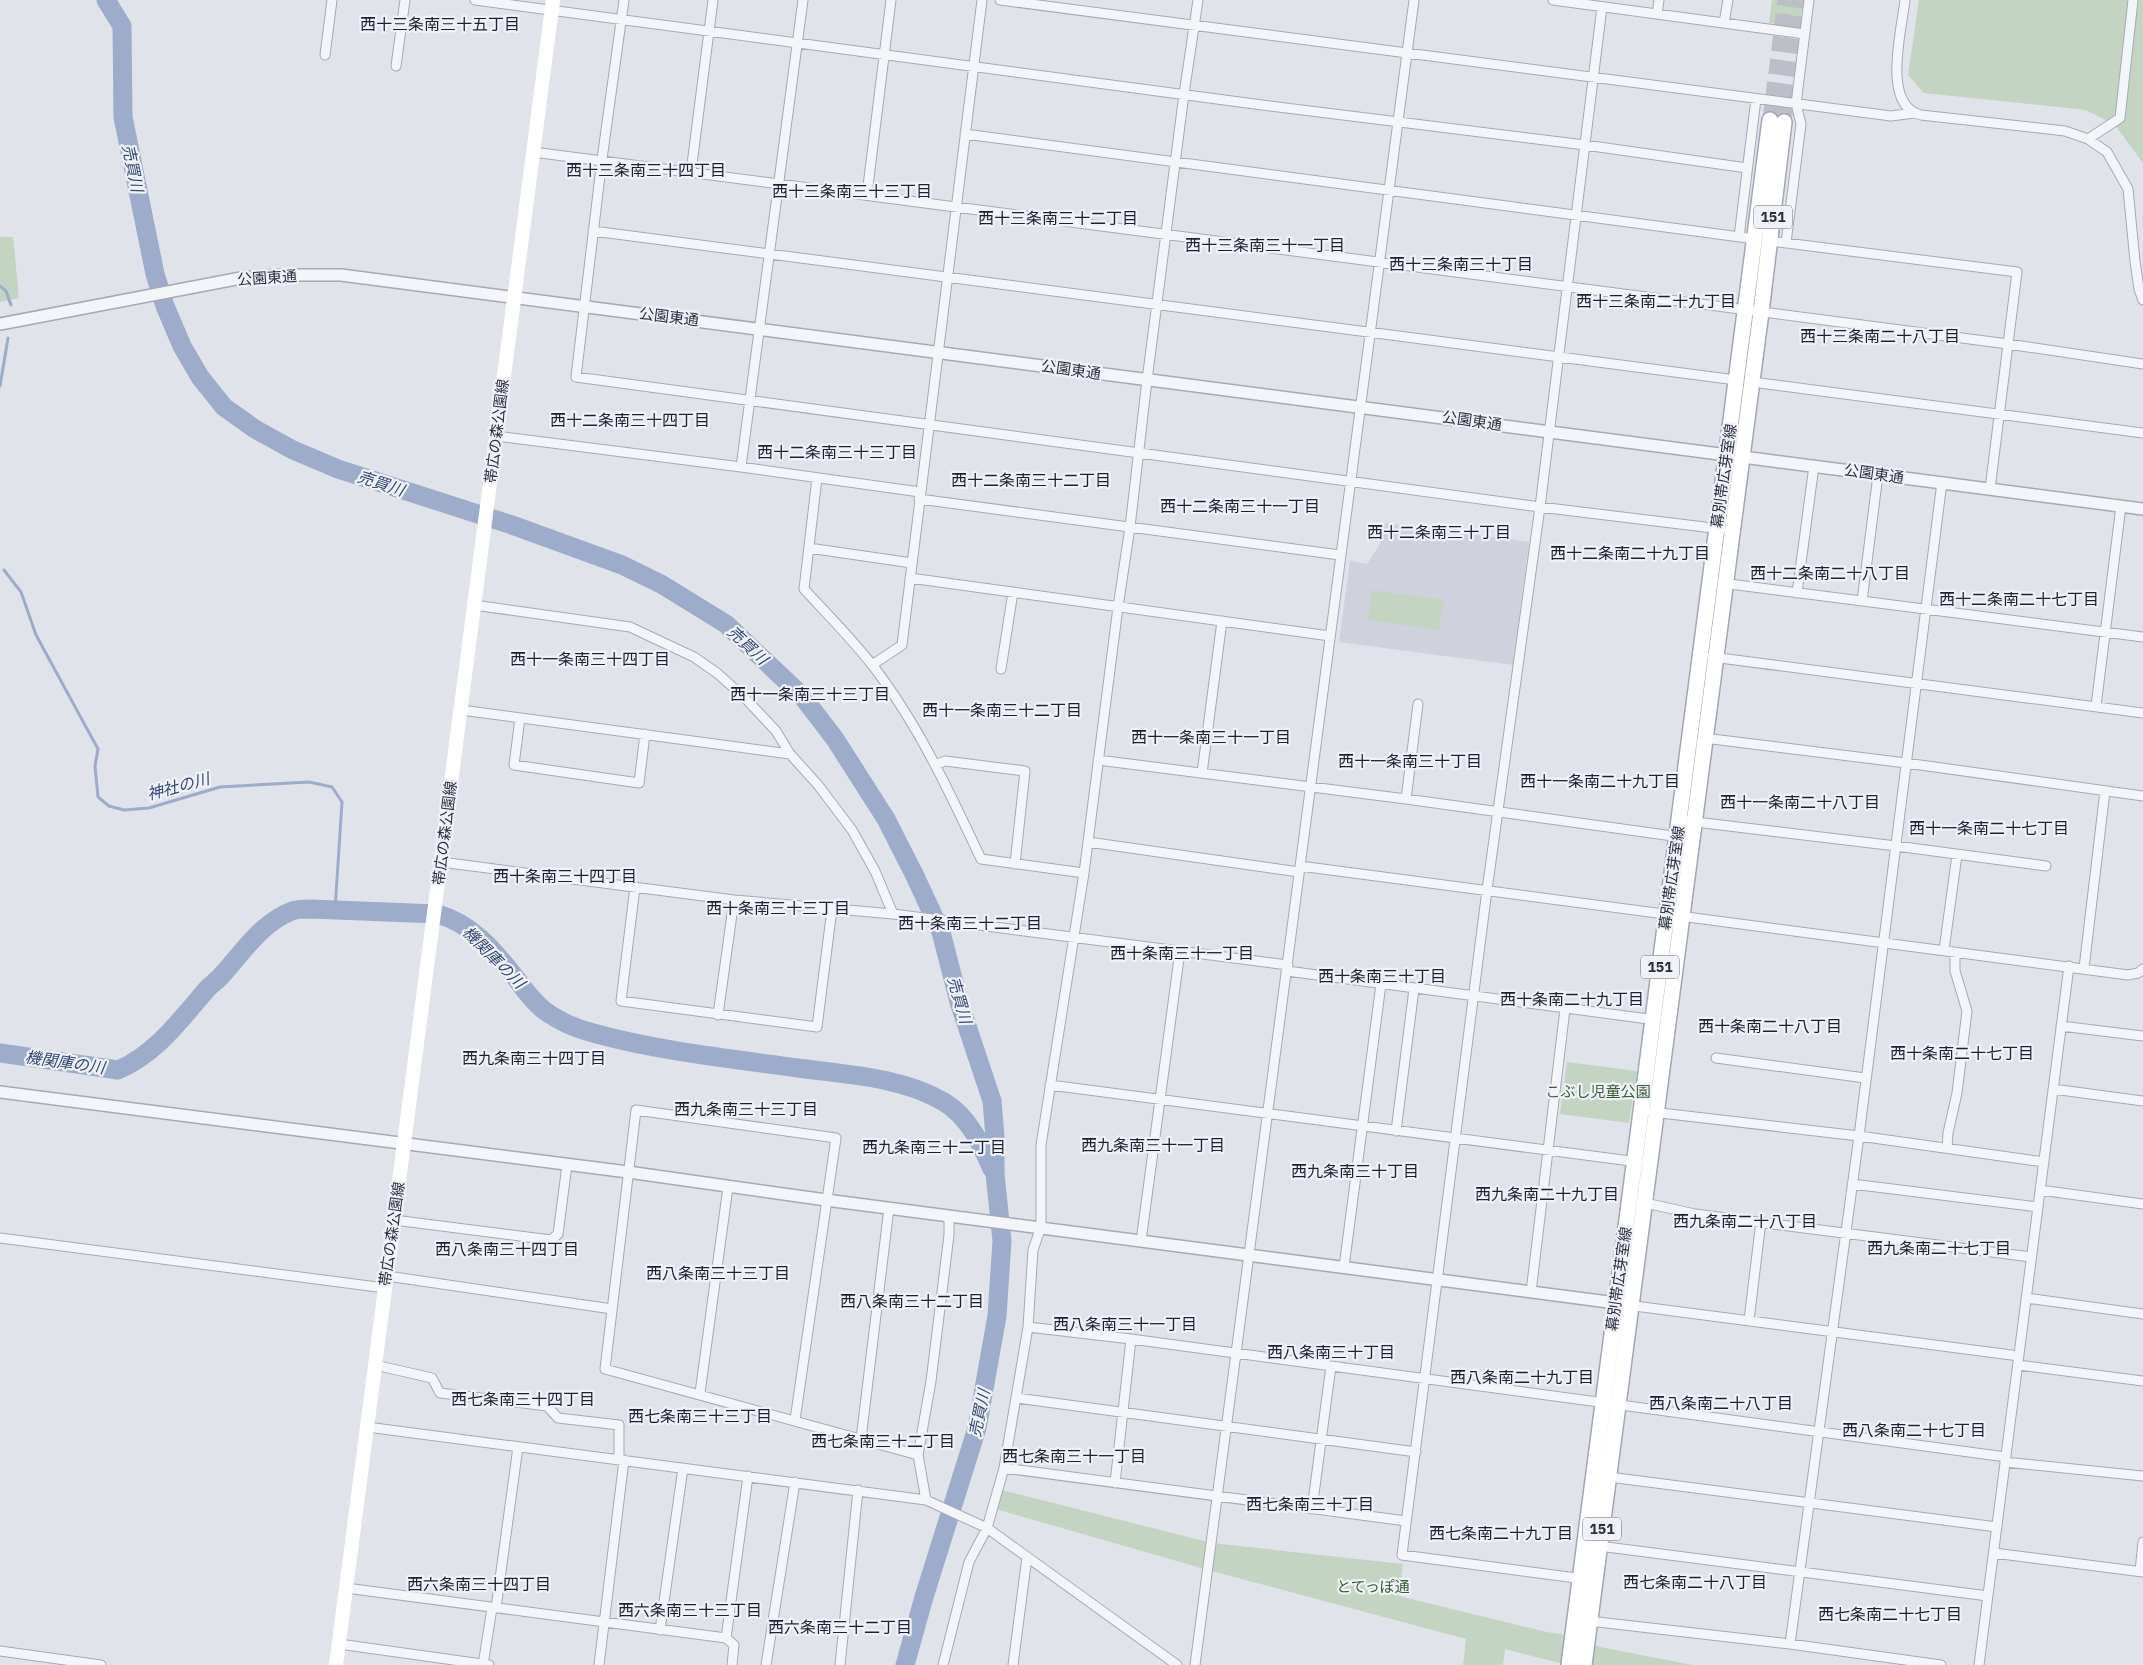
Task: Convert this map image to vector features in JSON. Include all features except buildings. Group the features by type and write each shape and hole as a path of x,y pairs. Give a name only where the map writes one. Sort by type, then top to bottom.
{"main road":[{"name":"帯広の森公園線","path":"336,1665 552,5"},
{"name":"幕別帯広芽室線","path":"1734,455 1736,380 1753,311 1777,121"},
{"name":"幕別帯広芽室線","path":"1584,1665 1589,1621 1587,1580 1599,1546 1609,1477 1616,1303 1637,1202 1734,455 1752,382 1753,311"},
{"name":"幕別帯広芽室線","path":"1686,821 1704,738 1708,656"},
{"name":"幕別帯広芽室線","path":"1569,1665 1587,1580 1611,1404 1632,1305 1637,1202"}],"street":[{"path":"325,55 332,0"},
{"path":"396,66 405,0"},
{"path":"475,0 552,5 621,20 1585,145 1747,168"},
{"path":"624,0 602,159 576,377 1540,507 1724,529"},
{"path":"691,172 713,0"},
{"path":"741,467 803,0"},
{"path":"867,194 891,0"},
{"path":"872,665 902,645 982,0"},
{"path":"1000,0 1891,116 1914,113 2065,130 2088,139 2107,152 2128,189 2138,280 2143,300"},
{"path":"943,1665 969,1562 984,1527 1004,1468 1028,1327 1033,1250 1041,1227 1041,1145 1084,874 1130,527 1175,162 1198,0"},
{"path":"1196,1665 1248,1256 1288,968 1359,407 1414,0"},
{"path":"1554,0 1805,34"},
{"path":"1657,14 1659,0"},
{"path":"1724,23 1728,0"},
{"path":"1786,244 1802,124 1796,104 1809,0"},
{"path":"1906,0 1896,72 1897,87 1900,96 1914,113"},
{"path":"2088,139 2120,118 2133,0"},
{"path":"1587,1580 1402,1555 1487,890 1540,507 1602,7"},
{"path":"1739,236 1756,99"},
{"path":"965,134 1739,236 1786,244 2017,272 1990,489"},
{"path":"533,152 602,159 779,184 1167,233 2008,344 2143,364"},
{"path":"593,231 1736,380"},
{"name":"公園東通","path":"0,324 241,278 341,275 2143,509"},
{"path":"1752,382 2143,433"},
{"path":"496,436 741,467 1130,527 1340,555"},
{"path":"1797,593 1814,466"},
{"path":"1862,601 1878,475"},
{"path":"817,478 804,589 872,665 890,690 935,765 981,859 1084,874"},
{"path":"1790,1644 1831,1331 1859,1136 1882,942 1942,482"},
{"path":"2096,706 2121,506"},
{"path":"809,548 912,563"},
{"path":"910,578 1330,636"},
{"path":"1717,582 2143,637"},
{"path":"1001,668 1013,592"},
{"path":"474,605 630,627 694,657 717,673 745,698 776,731 790,754 818,785 852,830 897,915"},
{"path":"1202,773 1222,621"},
{"path":"1708,656 2143,713"},
{"path":"1406,799 1418,704"},
{"path":"460,710 790,754"},
{"path":"520,718 514,765 639,783 645,734"},
{"path":"1704,738 1906,763 2143,796"},
{"path":"1098,760 1406,799 1684,838"},
{"path":"935,765 945,761 1025,771 1015,864"},
{"path":"2084,968 2105,791"},
{"path":"1686,821 2046,866"},
{"path":"1088,842 1487,890 2128,975 2138,973 2143,969"},
{"path":"1944,950 1957,855"},
{"path":"441,862 734,900 897,915 1074,937 1288,968 1414,989 1661,1021"},
{"path":"635,887 621,1001 817,1027 832,909"},
{"path":"718,1015 734,900"},
{"path":"1141,1241 1180,952"},
{"path":"1947,1148 1967,1011 1955,971 1955,952"},
{"path":"1979,1665 2070,966"},
{"path":"1344,1267 1381,984"},
{"path":"1396,1131 1414,989"},
{"path":"1530,1292 1565,1009"},
{"path":"2061,1026 2143,1036"},
{"path":"1716,1058 1865,1078"},
{"path":"1050,1085 1161,1098 1363,1127 1642,1163"},
{"path":"2053,1089 2143,1101"},
{"path":"0,1092 567,1164 1248,1256 1831,1331 2143,1381"},
{"path":"795,1420 836,1138 636,1110 605,1369 700,1393 918,1455"},
{"path":"1649,1111 1859,1136 2044,1162"},
{"path":"394,1220 551,1240 558,1234 567,1164"},
{"path":"1852,1184 2038,1207"},
{"path":"700,1393 728,1187"},
{"path":"2040,1190 2143,1204"},
{"path":"1637,1202 1695,1214 2031,1257"},
{"path":"861,1439 890,1208"},
{"path":"929,1502 918,1455 936,1342 949,1235 949,1216"},
{"path":"1749,1320 1761,1221"},
{"path":"0,1238 612,1309"},
{"path":"2026,1298 2143,1314"},
{"path":"1028,1327 1819,1430 2006,1460 2143,1476"},
{"path":"1115,1483 1130,1339"},
{"path":"375,1365 432,1378 440,1392 547,1406 558,1418 619,1425 621,1460 599,1665"},
{"path":"1312,1509 1332,1366"},
{"path":"1017,1398 1416,1452"},
{"path":"367,1427 858,1490 929,1502 984,1527 1177,1665"},
{"path":"339,1644 485,1665 518,1446"},
{"path":"660,1630 684,1468"},
{"path":"1004,1468 1406,1521"},
{"path":"726,1638 748,1476"},
{"path":"1609,1477 1997,1527"},
{"path":"766,1665 795,1482"},
{"path":"840,1665 858,1490"},
{"path":"1994,1553 2142,1571 2143,1542"},
{"path":"1599,1546 1988,1596"},
{"path":"1013,1665 1027,1557"},
{"path":"346,1588 726,1638 734,1645 732,1665"},
{"path":"1589,1621 1790,1644 1941,1665"},
{"path":"0,1651 101,1665"}],"shaded area":[{"path":"1385,523 1529,542 1513,665 1339,642 1350,561 1367,564 1382,541"}],"green space":[{"path":"1772,0 1803,0 1800,22 1794,26 1769,23"},
{"path":"1919,0 2143,0 2143,163 2115,125 2086,110 1924,93 1908,75"},
{"path":"0,237 13,237 19,298 0,302"},
{"path":"1372,590 1444,600 1439,630 1368,620"},
{"name":"こぶし児童公園","path":"1567,1062 1637,1071 1629,1123 1560,1114"},
{"name":"とてっぽ通","path":"998,1489 1212,1543 1403,1564 1399,1596 1547,1632 1587,1638 1595,1646 1693,1665 1567,1665 1505,1649 1503,1665 1463,1665 1466,1639 1208,1570 992,1508"}],"waterway":[{"name":"売買川","path":"106,0 122,26 123,117 155,274 165,306 182,346 200,377 224,407 255,429 293,450 338,469 512,525 622,565 661,584 726,624 802,696 835,739 886,819 914,874 941,932 959,1002 992,1101 995,1137 995,1174 1002,1241 997,1316 977,1428 924,1597 905,1665"},
{"name":"神社の川","path":"0,286 6,291 11,305"},
{"name":"神社の川","path":"0,386 8,338"},
{"name":"神社の川","path":"4,570 21,592 36,635 98,749 95,766 98,797 109,806 124,810 149,808 220,787 309,782 332,787 342,802 335,910"},
{"name":"機関庫の川","path":"0,1053 118,1070 144,1055 167,1035 253,939 281,916 294,910 306,909 437,914 461,924 481,939 499,957 537,1004 550,1015 568,1024 593,1033 645,1045 859,1076 912,1088 944,1102 960,1115 979,1141 992,1169"}],"tunnel":[{"path":"1770,120 1785,0"},
{"path":"1784,122 1799,0"}],"district":[{"name":"西十三条南三十五丁目","path":"440,24"},
{"name":"西十三条南三十四丁目","path":"646,170"},
{"name":"西十三条南三十三丁目","path":"852,191"},
{"name":"西十三条南三十二丁目","path":"1058,218"},
{"name":"西十三条南三十一丁目","path":"1265,245"},
{"name":"西十三条南三十丁目","path":"1461,264"},
{"name":"西十三条南二十九丁目","path":"1656,301"},
{"name":"西十三条南二十八丁目","path":"1880,336"},
{"name":"西十二条南三十四丁目","path":"630,420"},
{"name":"西十二条南三十三丁目","path":"837,452"},
{"name":"西十二条南三十二丁目","path":"1031,480"},
{"name":"西十二条南三十一丁目","path":"1240,506"},
{"name":"西十二条南三十丁目","path":"1439,532"},
{"name":"西十二条南二十九丁目","path":"1630,553"},
{"name":"西十二条南二十八丁目","path":"1830,573"},
{"name":"西十二条南二十七丁目","path":"2019,599"},
{"name":"西十一条南三十四丁目","path":"590,659"},
{"name":"西十一条南三十三丁目","path":"810,694"},
{"name":"西十一条南三十二丁目","path":"1002,710"},
{"name":"西十一条南三十一丁目","path":"1211,737"},
{"name":"西十一条南三十丁目","path":"1410,761"},
{"name":"西十一条南二十九丁目","path":"1600,781"},
{"name":"西十一条南二十八丁目","path":"1800,802"},
{"name":"西十一条南二十七丁目","path":"1989,828"},
{"name":"西十条南三十四丁目","path":"565,876"},
{"name":"西十条南三十三丁目","path":"778,908"},
{"name":"西十条南三十二丁目","path":"970,923"},
{"name":"西十条南三十一丁目","path":"1182,953"},
{"name":"西十条南三十丁目","path":"1382,976"},
{"name":"西十条南二十九丁目","path":"1572,999"},
{"name":"西十条南二十八丁目","path":"1770,1026"},
{"name":"西十条南二十七丁目","path":"1962,1053"},
{"name":"西九条南三十四丁目","path":"534,1058"},
{"name":"西九条南三十三丁目","path":"746,1109"},
{"name":"西九条南三十一丁目","path":"1153,1145"},
{"name":"西九条南三十二丁目","path":"934,1147"},
{"name":"西九条南三十丁目","path":"1355,1171"},
{"name":"西九条南二十九丁目","path":"1547,1194"},
{"name":"西九条南二十八丁目","path":"1745,1221"},
{"name":"西九条南二十七丁目","path":"1939,1248"},
{"name":"西八条南三十四丁目","path":"507,1249"},
{"name":"西八条南三十三丁目","path":"718,1273"},
{"name":"西八条南三十二丁目","path":"912,1301"},
{"name":"西八条南三十一丁目","path":"1125,1324"},
{"name":"西八条南三十丁目","path":"1331,1352"},
{"name":"西八条南二十九丁目","path":"1522,1377"},
{"name":"西七条南三十四丁目","path":"523,1399"},
{"name":"西八条南二十八丁目","path":"1721,1403"},
{"name":"西七条南三十三丁目","path":"700,1416"},
{"name":"西八条南二十七丁目","path":"1914,1430"},
{"name":"西七条南三十二丁目","path":"883,1441"},
{"name":"西七条南三十一丁目","path":"1074,1456"},
{"name":"西七条南三十丁目","path":"1310,1504"},
{"name":"西七条南二十九丁目","path":"1501,1533"},
{"name":"西七条南二十八丁目","path":"1695,1582"},
{"name":"西六条南三十四丁目","path":"479,1584"},
{"name":"西六条南三十三丁目","path":"690,1610"},
{"name":"西七条南二十七丁目","path":"1890,1614"},
{"name":"西六条南三十二丁目","path":"840,1627"}]}
